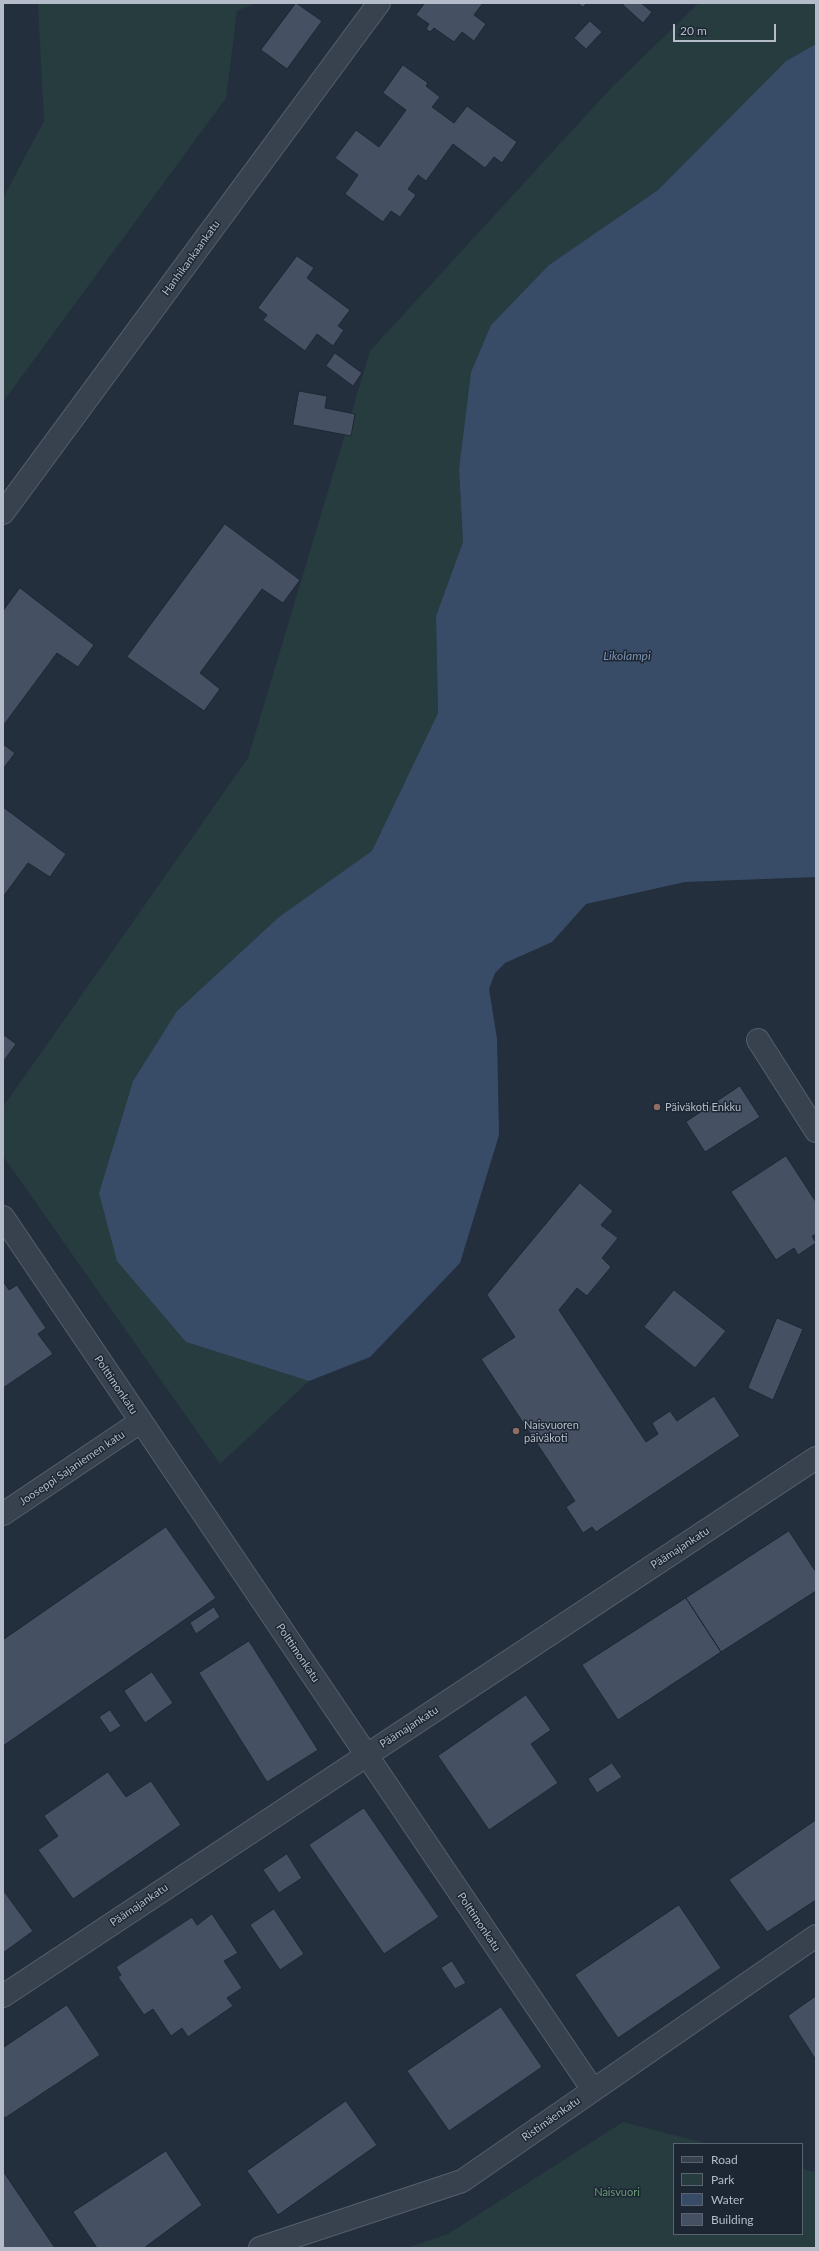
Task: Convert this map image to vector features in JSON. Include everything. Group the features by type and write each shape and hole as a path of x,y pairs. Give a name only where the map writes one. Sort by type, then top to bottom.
{"street":[{"name":"Hanhikankaankatu","path":"3,513 379,3"},
{"path":"758,1040 816,1131"},
{"name":"Polttimonkatu","path":"3,1217 140,1422 593,2090"},
{"name":"Jooseppi Sajaniemen katu","path":"3,1514 140,1422"},
{"name":"Päämajankatu","path":"3,1996 816,1458"},
{"name":"Ristimäenkatu","path":"260,2248 462,2181 816,1936"}],"green space":[{"path":"38,3 256,3 237,11 226,98 3,402 3,198 44,121"},
{"path":"699,3 816,3 816,44 786,61 658,190 549,265 491,325 471,372 459,469 463,542 436,616 438,713 372,852 279,917 177,1011 133,1081 99,1193 186,1342 309,1381 220,1464 3,1156 3,1107 248,758 370,351 612,87"},
{"name":"Naisvuori","path":"623,2122 704,2143 673,2143 673,2235 803,2235 803,2169 816,2172 816,2248 407,2248 448,2234"}],"water":[{"name":"Likolampi","path":"816,44 816,877 685,882 586,904 552,942 505,963 495,973 489,989 497,1039 499,1135 460,1263 370,1357 309,1381 186,1342 117,1261 99,1193 133,1081 177,1011 279,917 372,851 438,713 436,616 463,542 459,469 471,372 491,325 549,265 658,190 786,61"}],"building":[{"path":"296,3 322,21 287,69 261,50"},
{"path":"425,3 483,3 474,15 486,24 474,41 462,32 454,42 434,28 430,32 426,29 429,24 416,15"},
{"path":"578,3 587,3 583,7"},
{"path":"624,3 641,3 652,12 643,23 623,5"},
{"path":"590,21 602,32 586,49 574,38"},
{"path":"403,65 428,83 426,86 440,97 432,107 454,123 467,106 517,142 502,163 494,157 485,168 453,144 426,181 418,175 408,189 416,195 400,217 391,211 383,222 345,194 358,175 335,158 356,130 379,147 406,110 383,93"},
{"path":"297,256 314,268 307,278 350,310 338,326 344,330 333,346 317,334 305,351 263,320 267,315 258,308"},
{"path":"335,353 362,373 353,386 326,366"},
{"path":"299,391 327,396 325,408 355,414 351,436 293,425"},
{"path":"225,524 300,580 283,603 262,589 200,673 220,689 204,711 127,657"},
{"path":"20,588 94,645 78,667 57,653 3,726 3,611"},
{"path":"3,744 15,753 3,769"},
{"path":"3,807 66,854 50,877 28,863 3,897"},
{"path":"4,1035 16,1044 3,1062 3,1036"},
{"path":"740,1086 760,1117 705,1152 686,1122"},
{"path":"786,1156 816,1202 816,1234 812,1236 816,1243 798,1255 794,1248 776,1260 731,1192"},
{"path":"580,1183 613,1211 601,1225 618,1238 602,1258 611,1267 587,1296 577,1288 559,1310 646,1442 658,1434 652,1423 670,1411 677,1421 714,1396 740,1436 596,1532 592,1527 583,1533 566,1507 575,1501 481,1359 515,1337 487,1295"},
{"path":"3,1281 9,1290 17,1285 46,1328 38,1334 53,1354 3,1388"},
{"path":"674,1290 726,1331 695,1368 644,1327"},
{"path":"777,1318 803,1329 773,1400 748,1388"},
{"path":"166,1527 216,1598 3,1746 3,1640"},
{"path":"789,1531 816,1572 816,1591 721,1652 686,1598"},
{"path":"686,1598 721,1652 618,1720 582,1665"},
{"path":"214,1607 220,1617 196,1634 190,1623"},
{"path":"249,1641 318,1750 267,1782 199,1673"},
{"path":"152,1672 173,1703 145,1723 124,1691"},
{"path":"526,1695 551,1730 531,1744 558,1783 489,1830 438,1756"},
{"path":"110,1710 121,1726 110,1733 99,1717"},
{"path":"612,1763 622,1777 597,1793 588,1779"},
{"path":"108,1772 126,1797 151,1781 181,1825 73,1899 38,1850 58,1836 44,1816"},
{"path":"364,1808 439,1917 384,1954 309,1845"},
{"path":"816,1820 816,1900 767,1932 729,1880"},
{"path":"287,1854 302,1878 279,1893 263,1870"},
{"path":"3,1890 33,1931 3,1953"},
{"path":"679,1905 721,1968 618,2038 575,1975"},
{"path":"274,1909 304,1954 280,1970 250,1925"},
{"path":"212,1914 238,1953 224,1961 242,1988 227,1998 233,2006 188,2037 182,2028 171,2036 153,2009 144,2015 118,1977 121,1975 116,1967 192,1917 197,1925"},
{"path":"452,1961 466,1983 455,1989 441,1968"},
{"path":"816,1996 816,2060 788,2016"},
{"path":"67,2005 100,2055 5,2118 3,2115 3,2048"},
{"path":"501,2007 542,2067 449,2131 407,2071"},
{"path":"346,2101 377,2145 278,2215 247,2171"},
{"path":"166,2151 202,2205 144,2248 97,2248 73,2212"},
{"path":"3,2171 55,2248 3,2248"}],"place":[{"name":"Päiväkoti Enkku","path":"657,1107"},
{"name":"Naisvuoren päiväkoti","path":"516,1431"}]}
